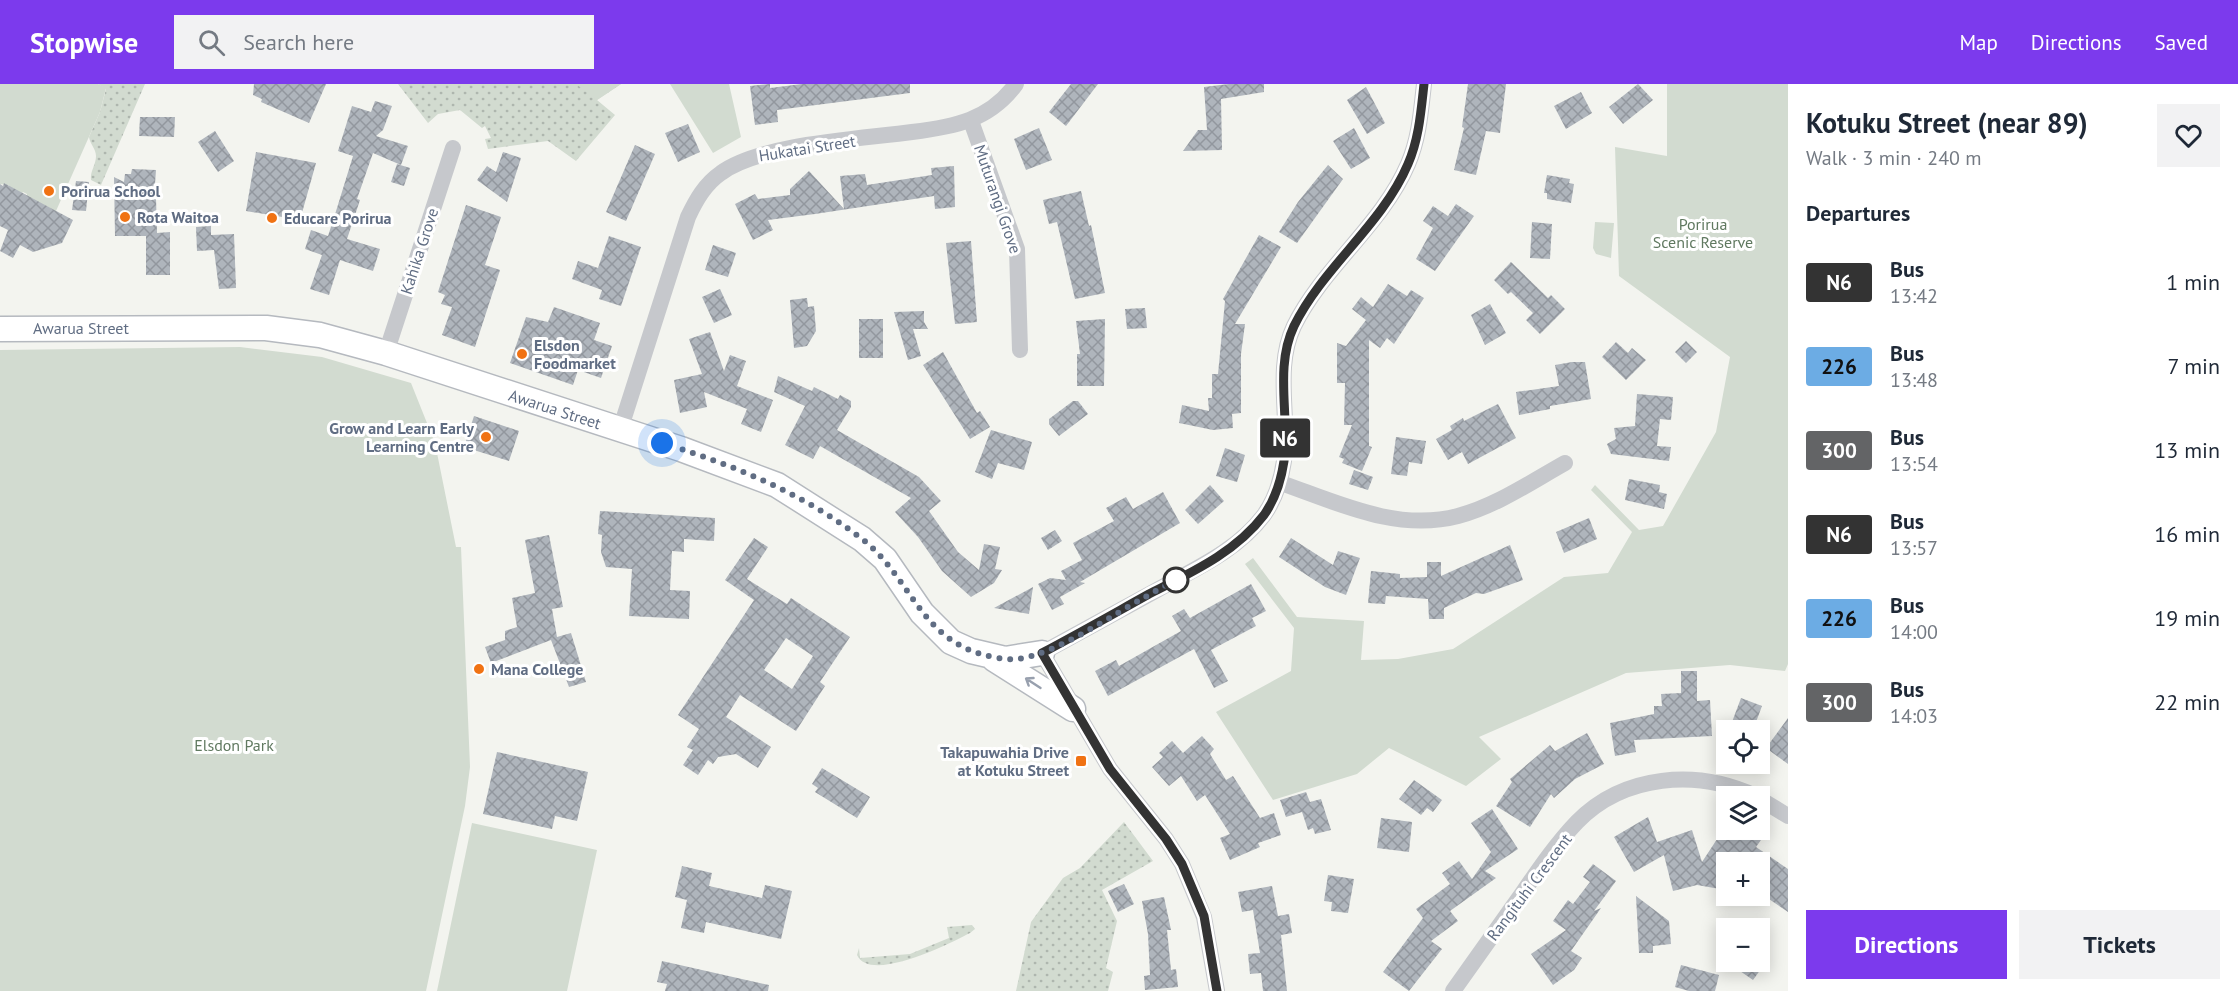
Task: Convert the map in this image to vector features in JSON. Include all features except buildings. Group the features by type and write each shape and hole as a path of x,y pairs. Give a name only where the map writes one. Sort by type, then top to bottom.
{"street":[{"name":"Hukatai Street","path":"620,430 688,217 696,199 720,174 746,159 772,152 939,129 971,122 998,105 1016,84"},
{"path":"1217,991 1204,916 1182,864 1166,839 1110,769 1042,653 1219,556 1246,534 1264,515 1281,483 1285,447 1283,375 1293,328 1318,287 1391,195 1406,168 1418,131 1424,84"},
{"name":"Muturangi Grove","path":"971,122 1017,249 1020,270 1020,350"},
{"name":"Kahika Grove","path":"386,353 453,148"},
{"name":"Awarua Street","path":"0,329 266,328 320,335 386,353 620,430 777,485 862,539 885,559 922,613 951,642 992,657 1016,659 1042,653"},
{"path":"1281,483 1364,512 1410,521 1434,521 1460,516 1497,501 1565,463"},
{"path":"992,657 1073,709"},
{"name":"Rangituhi Crescent","path":"1453,991 1555,847 1579,820 1607,800 1655,781 1711,780 1728,786"},
{"path":"1770,805 1788,816"}],"green space":[{"path":"0,84 98,84 106,88 100,112 56,211 27,197 27,194 23,192 21,194 8,188 9,185 0,184"},
{"path":"98,84 145,84 101,185 91,180 96,156 89,137 100,112 106,89"},
{"path":"398,84 621,84 597,100 615,115 576,161 548,141 488,149 485,139 491,138 485,126 482,128 460,110 438,114 428,123"},
{"path":"576,84 621,84 597,100"},
{"path":"670,84 729,84 741,137 713,153"},
{"name":"Porirua Scenic Reserve","path":"1667,84 1788,84 1788,664 1785,671 1730,665 1626,673 1479,737 1501,759 1466,786 1389,748 1357,774 1273,800 1216,712 1291,671 1294,628 1245,564 1253,558 1297,617 1364,621 1361,660 1398,659 1453,649 1564,577 1608,573 1632,532 1591,490 1595,485 1639,530 1663,526 1716,432 1730,357 1619,276 1615,147 1667,156"},
{"path":"1595,222 1614,223 1611,258 1596,254 1593,248"},
{"name":"Elsdon Park","path":"240,347 322,357 411,383 435,443 456,547 461,547 470,767 465,806 426,991 0,991 0,350"},
{"path":"1124,822 1153,861 1102,890 1117,921 1106,968 1113,972 1108,991 1016,991 1031,922 1063,878 1080,868"},
{"path":"472,823 597,850 567,991 437,991"},
{"path":"972,925 975,929 911,959 877,965 865,963 860,958 910,954 949,938 947,927"}],"bus line":[{"name":"N6","path":"1217,991 1210,939 1204,916 1182,864 1166,839 1110,769 1042,653 1219,556 1246,534 1264,515 1281,483 1285,447 1283,375 1293,328 1318,287 1391,195 1406,168 1418,131 1424,84"}],"place":[{"name":"Porirua School","path":"49,191"},
{"name":"Rota Waitoa","path":"125,217"},
{"name":"Educare Porirua","path":"272,218"},
{"name":"Elsdon Foodmarket","path":"522,354"},
{"name":"Grow and Learn Early Learning Centre","path":"486,437"},
{"name":"Mana College","path":"479,669"},
{"name":"Takapuwahia Drive at Kotuku Street","path":"1081,761"}],"route":[{"path":"662,443 777,485 829,517 862,539 885,559 895,570 922,613 938,631 951,642 992,657 1016,659 1042,653 1178,579 1176,580"}]}
